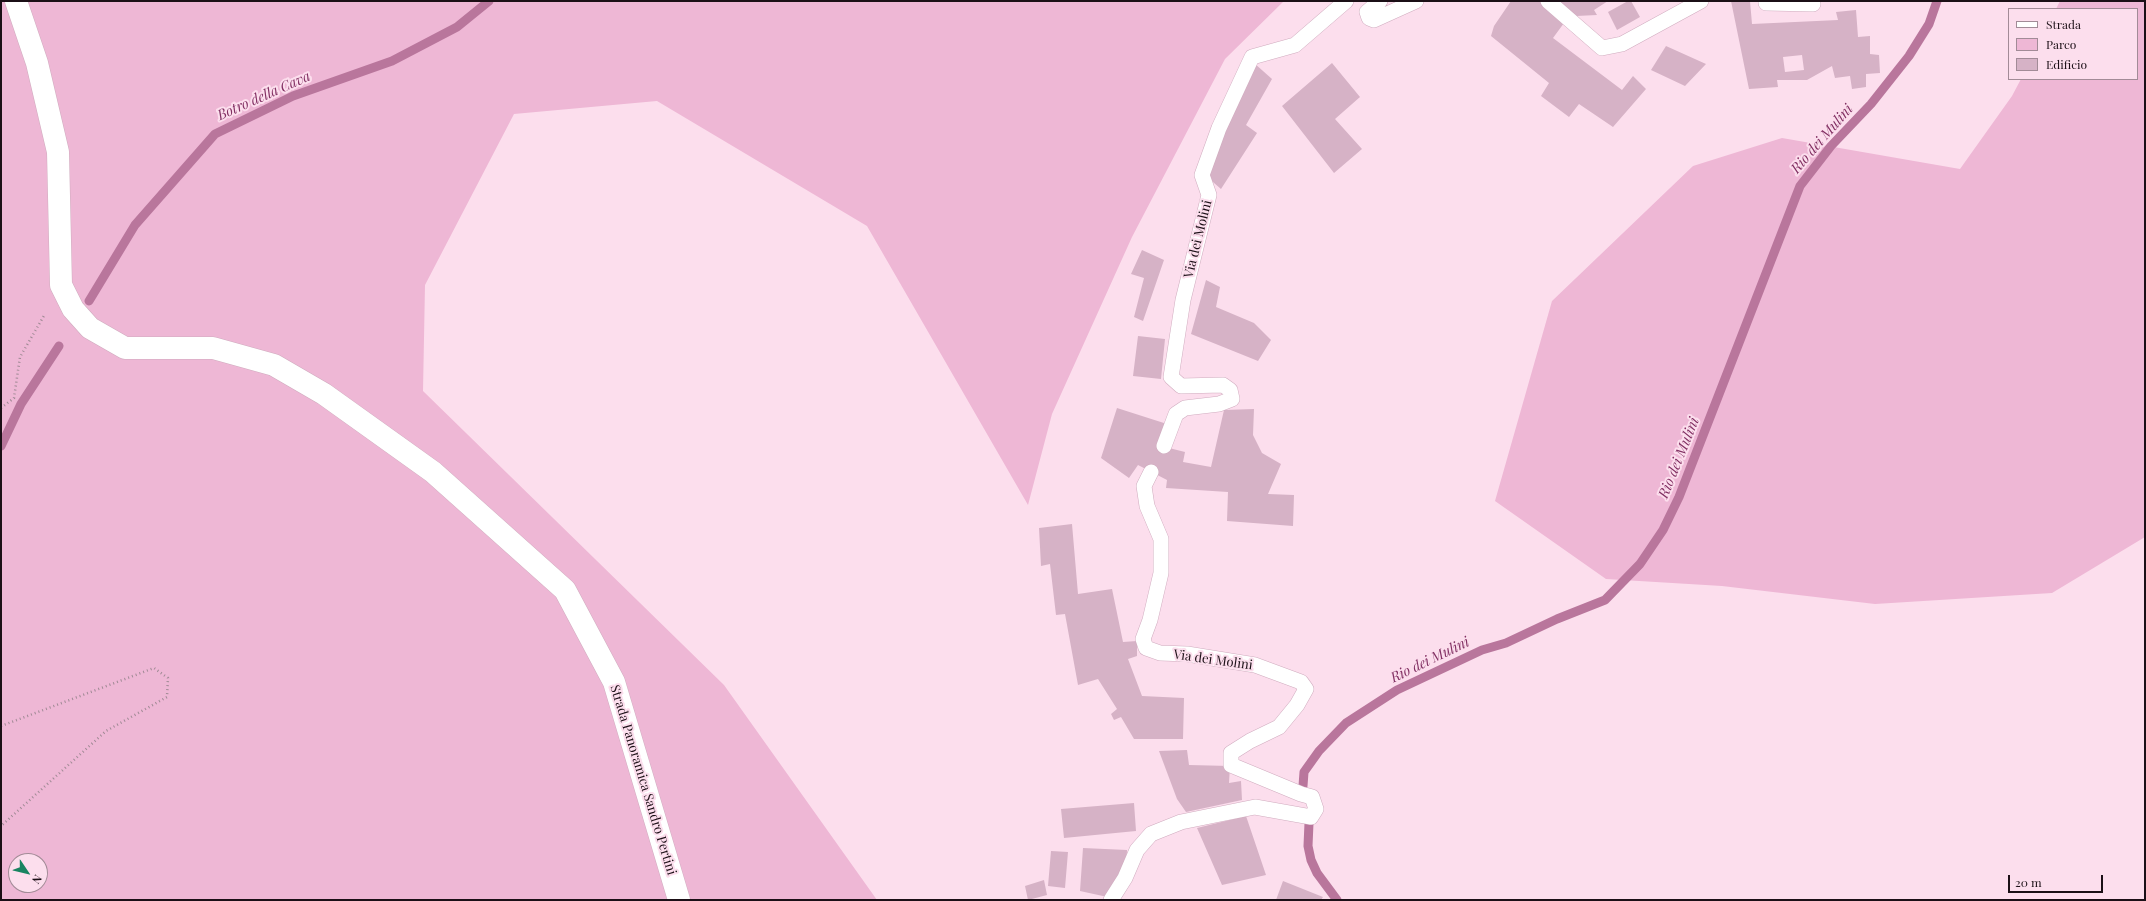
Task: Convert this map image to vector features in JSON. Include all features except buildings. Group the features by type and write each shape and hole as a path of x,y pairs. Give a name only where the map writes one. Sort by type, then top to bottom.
{"street":[{"name":"Strada Panoramica Sandro Pertini","path":"16,1 37,63 58,152 61,285 73,309 90,328 125,348 213,348 274,365 324,394 433,472 565,590 614,682 678,900"}],"lane":[{"name":"Via dei Molini","path":"1164,446 1176,414 1185,408 1219,404 1232,399 1230,390 1223,385 1181,386 1171,377 1183,300 1209,195 1202,175 1219,128 1252,57 1295,45 1346,1"},
{"path":"1380,1 1367,12 1369,18 1374,20 1416,1"},
{"path":"1548,1 1602,48 1622,44 1701,1"},
{"path":"1766,1 1813,4"},
{"name":"Via dei Molini","path":"1111,900 1125,878 1137,850 1151,834 1181,822 1255,807 1311,817 1316,809 1312,797 1300,794 1231,765 1231,753 1250,741 1279,727 1297,705 1306,689 1301,682 1255,665 1224,659 1160,653 1146,648 1144,639 1161,573 1161,539 1146,506 1144,486 1151,472"}],"path":[{"path":"1,408 14,398 20,358 61,285"},
{"path":"1,726 154,668 168,678 167,697 106,731 1,826"}],"green space":[{"path":"1,1 1284,1 1225,59 1132,237 1052,414 1028,505 867,226 657,101 514,114 425,285 423,391 724,685 877,900 1,900"},
{"path":"2060,1 2145,1 2145,537 2052,593 1875,604 1722,586 1606,579 1495,501 1552,301 1693,166 1782,138 1960,169 2012,96 2020,80 2138,80 2138,8 2056,8"}],"waterway":[{"name":"Botro della Cava","path":"89,301 135,225 215,134 293,96 392,61 457,27 489,1"},
{"name":"Rio dei Mulini","path":"1303,786 1304,772 1319,751 1346,723 1397,690 1482,650 1506,643 1557,619 1605,600 1640,564 1663,530 1679,497 1800,186 1831,146 1871,104 1909,56 1929,24 1937,1"},
{"name":"Botro della Cava","path":"1,446 21,404 59,346"},
{"name":"Rio dei Mulini","path":"1309,823 1308,846 1311,860 1317,873 1337,900"}]}
